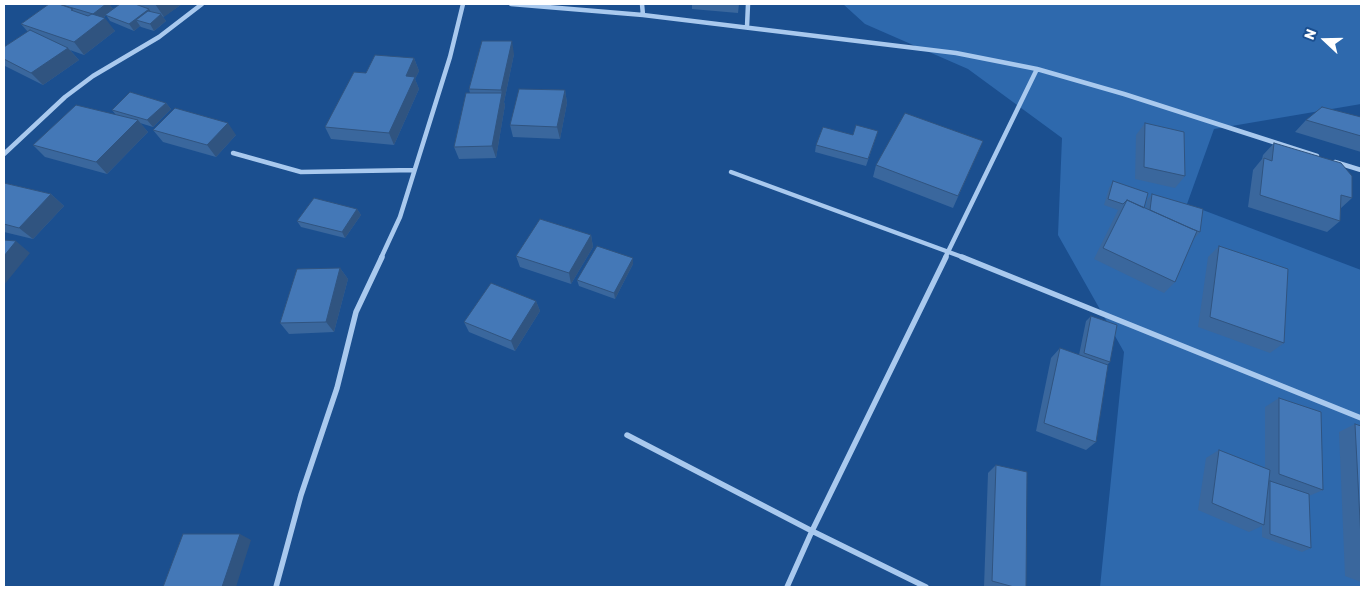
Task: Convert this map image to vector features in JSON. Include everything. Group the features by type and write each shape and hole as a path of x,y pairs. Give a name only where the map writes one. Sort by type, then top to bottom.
{"street":[{"path":"4,154 6,148 64,97 93,76 159,37 202,4"},
{"path":"276,587 301,495 337,388 356,312 400,217 450,57 463,4"},
{"path":"510,4 643,15 956,53 1037,69 1124,94 1323,158"},
{"path":"642,4 643,15"},
{"path":"746,27 748,4"},
{"path":"787,587 812,531 1037,69"},
{"path":"233,153 301,172 414,170"},
{"path":"1333,161 1361,170"},
{"path":"731,172 948,251 1361,418"},
{"path":"627,435 812,531 926,587"}],"shaded area":[{"path":"843,4 1361,4 1361,104 1214,129 1187,204 1361,270 1361,587 1100,587 1124,352 1058,235 1062,138 968,69 865,24"}],"building":[{"path":"49,4 59,4 88,16 92,14 105,18 74,42 21,24"},
{"path":"59,4 106,4 93,14"},
{"path":"120,4 135,4 149,9 129,24 105,15"},
{"path":"148,11 161,14 150,24 136,20"},
{"path":"30,30 68,48 31,73 4,59 4,47"},
{"path":"482,41 512,41 501,90 469,89"},
{"path":"375,55 414,58 406,76 415,77 389,133 325,127 354,72 366,73"},
{"path":"519,89 565,90 557,127 510,125"},
{"path":"130,92 166,103 147,120 112,110"},
{"path":"466,93 502,93 492,146 454,147"},
{"path":"76,105 138,120 96,162 33,145"},
{"path":"1322,107 1361,117 1361,136 1306,120"},
{"path":"175,108 228,123 207,145 153,130"},
{"path":"905,113 983,141 958,196 876,165"},
{"path":"1145,123 1184,132 1185,176 1144,167"},
{"path":"856,125 878,131 868,159 816,145 823,127 853,135"},
{"path":"1274,143 1341,163 1352,176 1352,198 1341,195 1340,221 1260,195 1264,158 1272,161"},
{"path":"1113,181 1148,193 1144,208 1127,200 1123,204 1108,199"},
{"path":"4,183 51,194 19,228 4,224"},
{"path":"1152,194 1203,209 1200,232 1150,210"},
{"path":"314,198 357,209 342,232 297,221"},
{"path":"1127,200 1197,231 1175,282 1103,248"},
{"path":"540,219 591,235 569,273 516,256"},
{"path":"4,240 16,241 4,256"},
{"path":"597,246 633,258 614,293 577,280"},
{"path":"1219,246 1288,269 1284,343 1210,317"},
{"path":"340,268 326,322 280,323 297,269"},
{"path":"491,283 536,301 511,341 464,322"},
{"path":"1091,316 1117,325 1110,362 1084,353"},
{"path":"1060,348 1108,365 1096,442 1044,423"},
{"path":"1279,398 1321,412 1323,490 1279,474"},
{"path":"1355,424 1361,426 1361,539"},
{"path":"1219,450 1270,470 1264,525 1212,503"},
{"path":"996,465 1027,472 1026,587 1014,587 992,581"},
{"path":"1270,481 1309,494 1311,548 1270,534"},
{"path":"183,534 240,534 222,587 163,587"}]}
